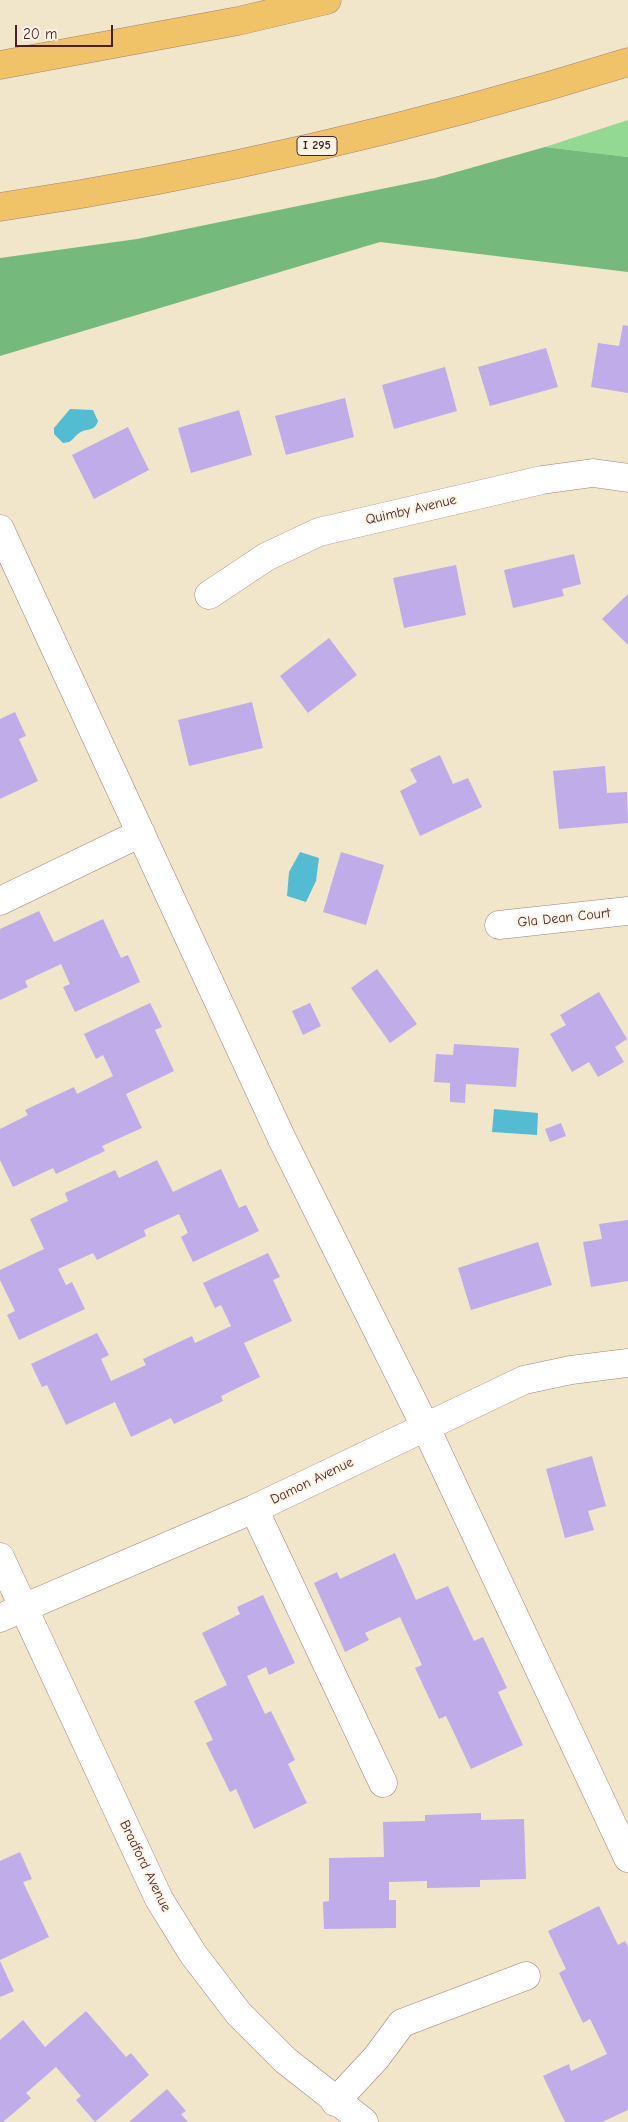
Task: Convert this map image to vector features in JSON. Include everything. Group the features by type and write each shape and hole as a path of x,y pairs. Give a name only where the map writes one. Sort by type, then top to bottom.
{"highway":[{"path":"0,65 238,21 328,0"},
{"name":"I 295","path":"0,207 202,173 399,128 530,92 628,62"}],"street":[{"name":"Quimby Avenue","path":"209,595 266,557 319,532 542,480 593,473 628,478"},
{"path":"0,529 282,1139 425,1426 628,1858"},
{"path":"0,901 141,833"},
{"name":"Gla Dean Court","path":"499,925 628,911"},
{"name":"Damon Avenue","path":"12,1612 254,1509 524,1380 571,1370 628,1363"},
{"path":"254,1509 383,1784"},
{"name":"Bradford Avenue","path":"0,1557 12,1612 159,1898 193,1954 246,2020 285,2060 335,2102 364,2122"},
{"path":"335,2102 376,2058 402,2023 526,1976"}],"green space":[{"path":"628,120 628,157 545,147"},
{"path":"545,147 628,157 628,272 380,242 0,356 0,258 137,239 435,178"}],"water":[{"path":"70,409 93,410 98,421 92,429 81,432 69,442 63,443 54,434 54,428"},
{"path":"300,852 319,858 316,881 306,902 287,896 289,872"},
{"path":"494,1109 538,1113 537,1135 492,1132"}],"building":[{"path":"623,325 628,326 628,393 591,387 598,343 619,346"},
{"path":"546,348 558,387 490,406 478,367"},
{"path":"445,367 457,411 394,429 382,385"},
{"path":"345,398 354,437 286,455 275,416"},
{"path":"239,410 252,455 191,473 178,428"},
{"path":"128,427 149,470 94,499 72,455"},
{"path":"574,554 581,584 562,589 564,596 513,608 504,570"},
{"path":"456,565 466,615 404,628 393,578"},
{"path":"628,594 628,645 602,619"},
{"path":"329,638 357,675 308,713 280,676"},
{"path":"252,702 263,748 189,766 178,720"},
{"path":"15,712 26,736 19,739 38,781 0,799 0,719"},
{"path":"440,755 453,784 468,778 482,807 420,836 400,791 417,782 410,769"},
{"path":"605,766 607,793 627,792 628,823 559,829 553,771"},
{"path":"341,852 384,865 366,925 323,912"},
{"path":"39,911 54,942 103,919 121,958 128,955 140,982 75,1012 63,987 70,984 61,964 25,981 28,987 0,1000 0,929"},
{"path":"377,969 417,1024 390,1043 351,988"},
{"path":"599,992 627,1039 615,1047 624,1062 598,1077 589,1062 572,1072 550,1034 566,1025 560,1015"},
{"path":"150,1003 162,1027 155,1030 174,1071 126,1094 142,1128 102,1146 105,1151 56,1174 53,1168 13,1187 0,1160 0,1129 28,1115 25,1110 74,1087 77,1094 113,1076 103,1055 96,1059 84,1034"},
{"path":"310,1003 321,1026 303,1035 292,1011"},
{"path":"454,1044 519,1048 516,1087 466,1084 465,1103 450,1102 450,1083 434,1082 436,1054 453,1055"},
{"path":"561,1123 566,1136 550,1142 545,1129"},
{"path":"157,1160 173,1192 221,1169 239,1208 246,1205 259,1231 193,1262 181,1237 188,1233 179,1214 144,1230 146,1236 97,1260 93,1253 58,1269 66,1285 72,1282 85,1309 19,1340 7,1315 15,1311 0,1280 0,1270 44,1249 30,1219 68,1201 65,1193 115,1170 119,1178"},
{"path":"628,1220 628,1281 591,1287 583,1242 602,1239 599,1224"},
{"path":"538,1242 552,1285 471,1310 458,1268"},
{"path":"268,1253 280,1277 273,1280 292,1321 244,1343 260,1377 221,1396 223,1401 174,1424 171,1418 131,1437 115,1402 66,1425 47,1385 42,1387 31,1364 97,1333 109,1355 101,1359 111,1381 146,1365 143,1359 192,1336 195,1343 231,1326 221,1305 215,1308 203,1283"},
{"path":"592,1456 606,1506 588,1511 594,1530 565,1538 546,1469"},
{"path":"395,1553 416,1600 448,1586 474,1641 483,1637 507,1688 498,1692 523,1745 471,1769 446,1716 439,1719 415,1668 422,1665 400,1617 365,1633 369,1640 345,1652 314,1583 337,1572 340,1579"},
{"path":"263,1595 295,1663 269,1675 266,1667 247,1676 265,1714 271,1711 295,1760 288,1764 307,1803 254,1829 236,1789 230,1792 206,1743 213,1740 194,1701 227,1685 202,1633 240,1614 237,1607"},
{"path":"481,1813 481,1820 524,1819 526,1879 480,1880 480,1887 427,1888 427,1881 389,1882 389,1900 396,1900 396,1928 324,1929 323,1902 329,1901 329,1858 384,1857 383,1822 425,1821 425,1815"},
{"path":"20,1852 32,1879 23,1882 49,1937 0,1960 0,1861"},
{"path":"599,1906 618,1945 625,1941 628,1947 628,2110 602,2122 565,2122 543,2076 569,2064 571,2071 607,2054 590,2019 583,2023 559,1973 566,1969 548,1931"},
{"path":"0,1961 14,1991 0,1997"},
{"path":"86,2011 126,2057 131,2053 149,2075 95,2122 76,2100 81,2096 56,2067 26,2093 31,2098 3,2122 0,2122 0,2040 23,2020 45,2047"},
{"path":"167,2089 186,2111 181,2114 188,2122 129,2122"}]}
